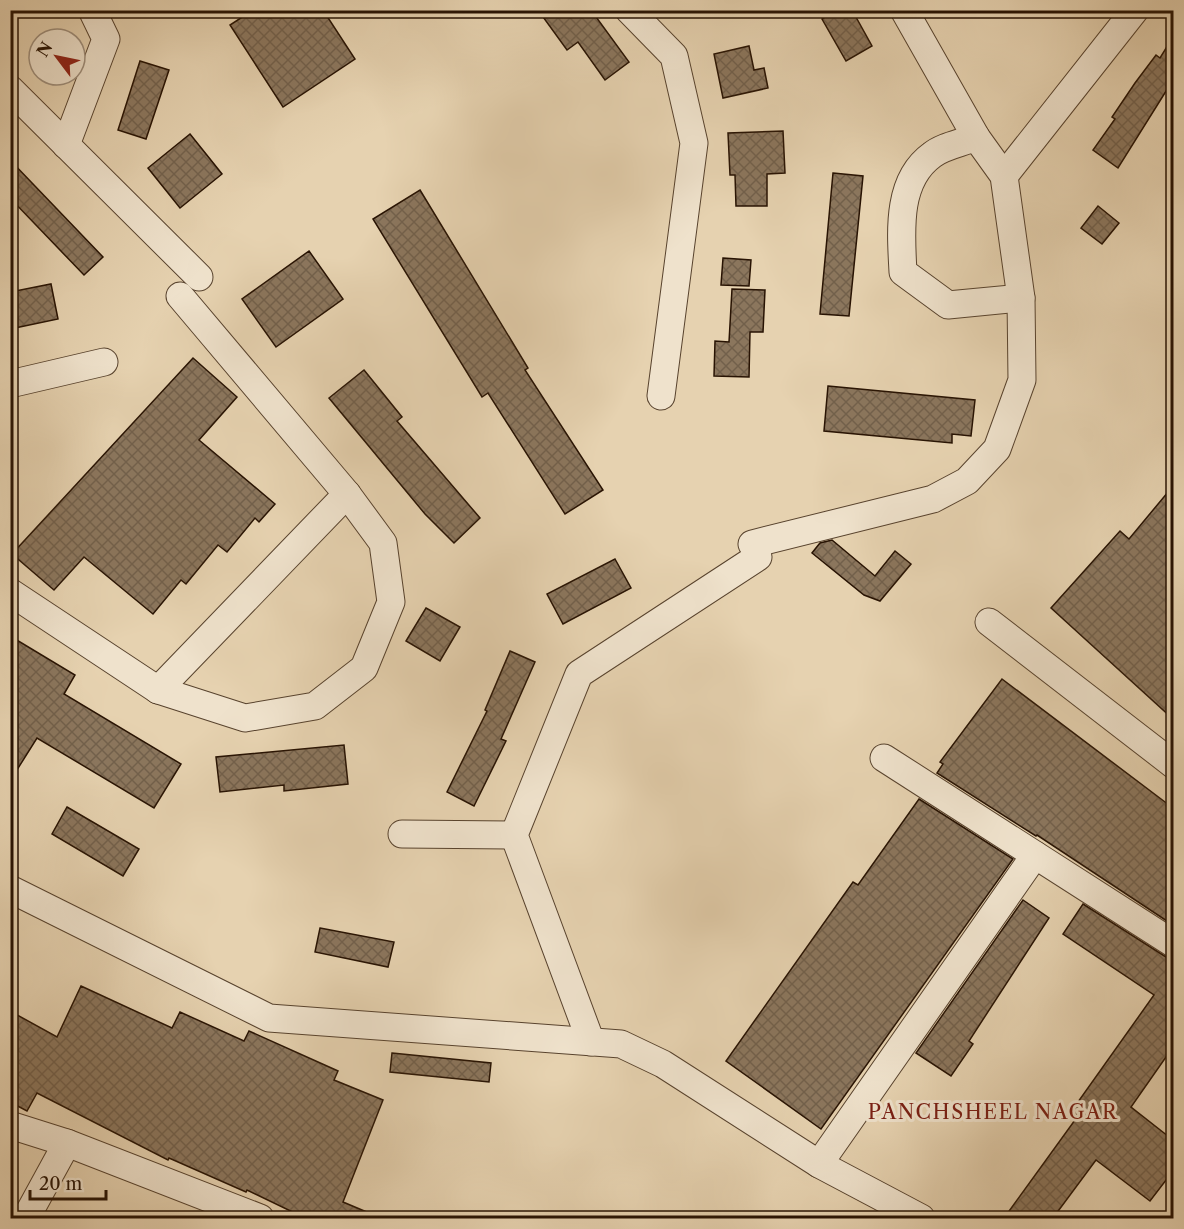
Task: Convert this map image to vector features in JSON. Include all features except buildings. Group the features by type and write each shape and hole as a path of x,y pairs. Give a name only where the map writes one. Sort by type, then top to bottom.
{"street":[{"path":"66,145 106,39 92,10"},
{"path":"629,10 674,56 694,144 662,396"},
{"path":"591,1042 514,835 579,674 755,550 933,499 967,481 997,449 1022,380 1021,298 1004,176 976,137 904,10"},
{"path":"1004,176 1135,10"},
{"path":"10,89 199,277"},
{"path":"976,137 933,154 911,178 901,223 903,272 948,305 1021,298"},
{"path":"10,592 158,690 245,718 315,706 364,668 391,602 383,543 346,494 180,296"},
{"path":"10,384 104,362"},
{"path":"158,690 346,494"},
{"path":"989,622 1173,765"},
{"path":"884,758 1173,944"},
{"path":"402,834 514,835"},
{"path":"819,1164 1035,855"},
{"path":"10,889 269,1018 621,1044 663,1064 819,1164 921,1218"},
{"path":"10,1125 67,1143 260,1218"},
{"path":"26,1218 67,1143"}],"district":[{"name":"PANCHSHEEL NAGAR","path":"993,1112"}]}
